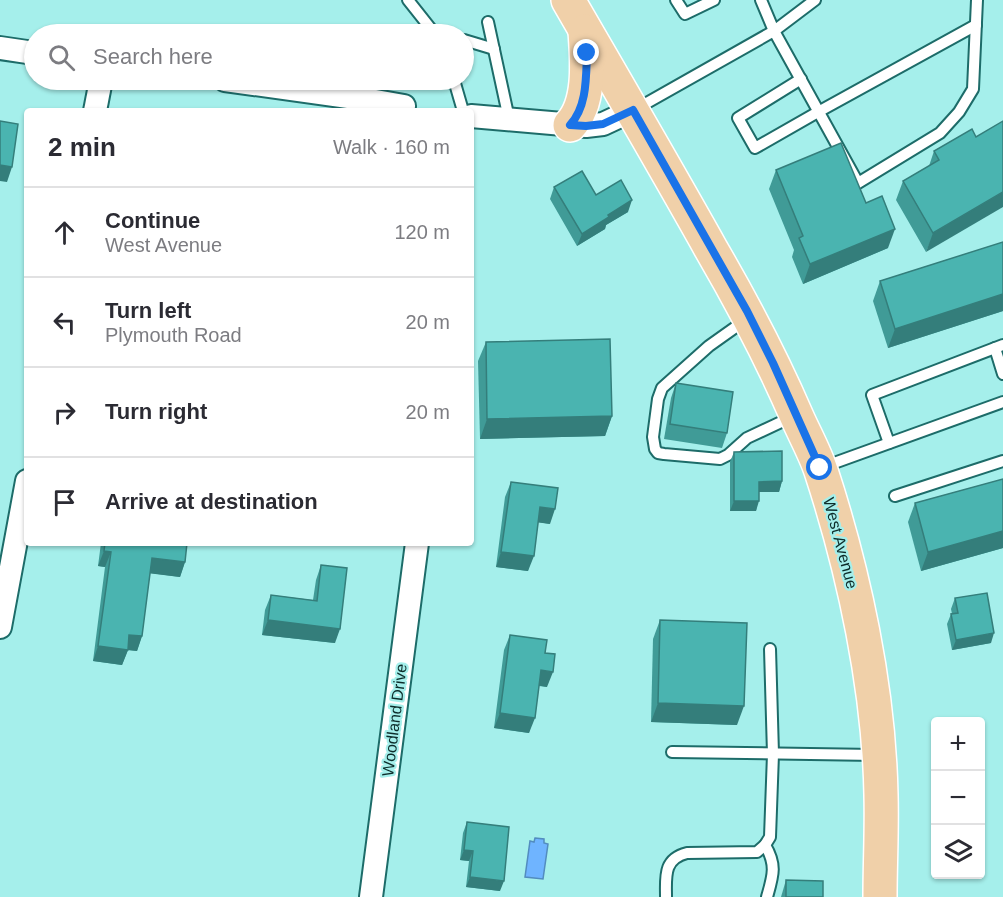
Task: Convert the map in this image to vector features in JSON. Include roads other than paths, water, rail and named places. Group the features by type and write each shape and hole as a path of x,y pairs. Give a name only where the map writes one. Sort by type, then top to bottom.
{"main road":[{"name":"West Avenue","path":"568,0 750,317 820,468 855,596 876,723 881,794 880,897"},
{"path":"570,125 578,115 584,94 587,53 585,29"}],"street":[{"path":"0,48 24,52"},
{"path":"96,108 99,90"},
{"path":"283,90 370,105 404,106"},
{"path":"474,116 586,126 603,124 633,110"},
{"path":"0,627 24,497"},
{"name":"Woodland Drive","path":"371,897 417,546"}],"lane":[{"path":"408,0 427,24"},
{"path":"676,0 685,14 714,0"},
{"path":"762,0 774,31 858,183 940,133 958,112 973,89 977,0"},
{"path":"633,110 774,31 814,0"},
{"path":"488,22 510,120"},
{"path":"801,80 738,118 755,148 976,25"},
{"path":"474,43 494,49"},
{"path":"457,90 462,108"},
{"path":"750,317 709,346 662,388 658,399 653,437 655,449 658,453 664,454 720,459 747,438 796,415"},
{"path":"889,443 872,395 999,347 1003,374"},
{"path":"820,468 1003,402"},
{"path":"895,496 1003,461"},
{"path":"666,897 666,876 672,860 679,855 757,852 770,837 772,754 770,648"},
{"path":"672,752 878,755"},
{"path":"765,845 773,863 767,897"}],"water":[{"path":"535,838 544,839 544,843 548,844 543,879 525,877 530,841 534,842"}]}
